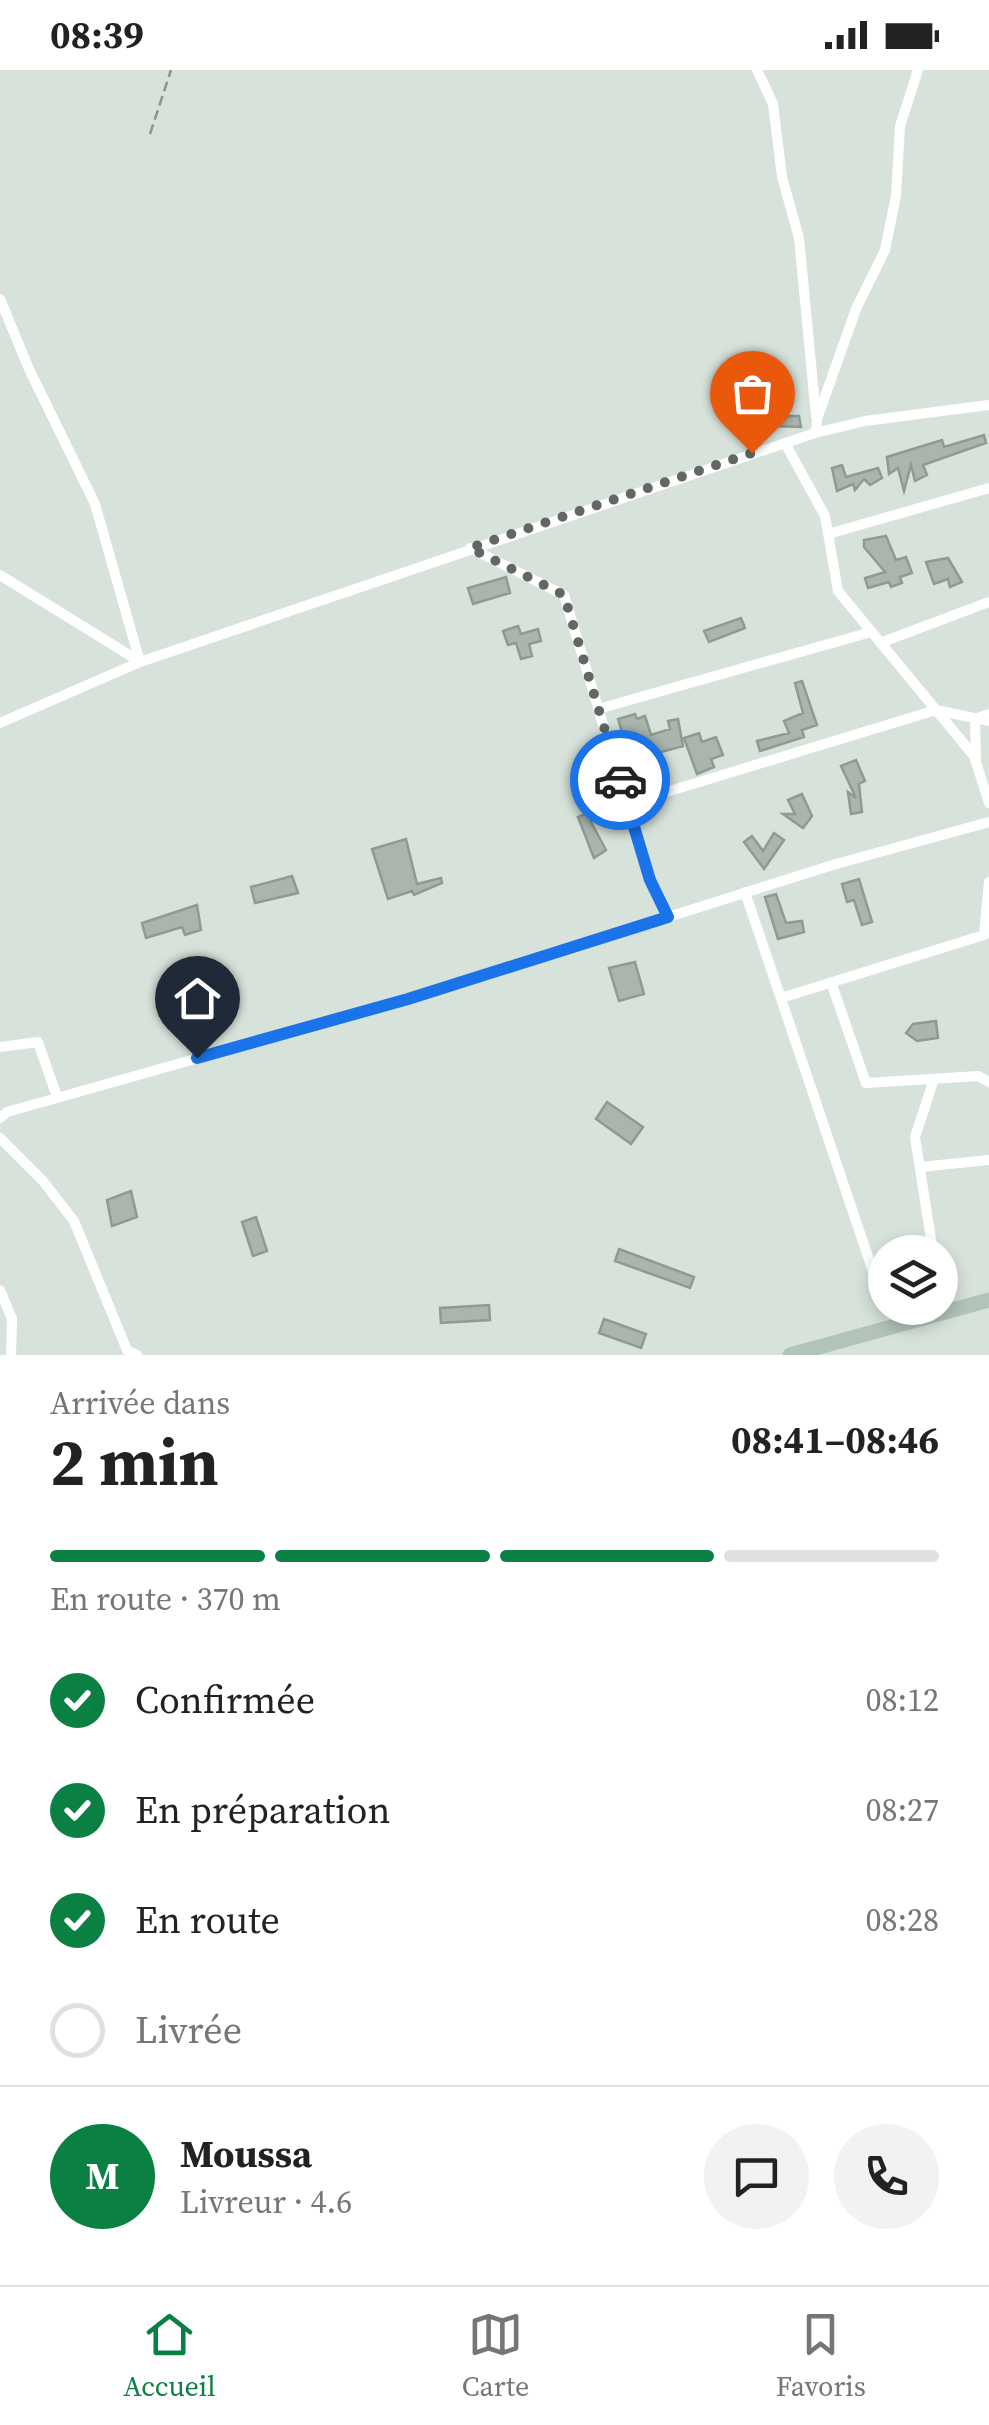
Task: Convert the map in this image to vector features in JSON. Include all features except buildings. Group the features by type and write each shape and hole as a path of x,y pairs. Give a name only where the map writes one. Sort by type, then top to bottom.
{"main road":[{"path":"958,1303 989,1300"},
{"path":"790,1355 896,1325"}],"street":[{"path":"757,70 773,104"},
{"path":"768,70 782,177 801,251 816,433"},
{"path":"817,419 856,308 885,250 896,196 900,126 918,70"},
{"path":"0,300 29,369 96,504 140,662"},
{"path":"0,723 140,662 816,433 864,421 989,405"},
{"path":"785,443 825,516 838,591 976,760"},
{"path":"828,534 989,488"},
{"path":"470,548 564,595 650,880 668,917"},
{"path":"0,576 140,662"},
{"path":"880,643 989,602"},
{"path":"598,708 871,632"},
{"path":"627,804 936,710 975,719 989,717"},
{"path":"975,719 976,760 989,803"},
{"path":"0,1118 7,1112 408,999 745,892 989,822"},
{"path":"781,998 987,937 989,882"},
{"path":"745,892 868,1256"},
{"path":"831,982 866,1084 978,1076 989,1082"},
{"path":"0,1047 38,1042 57,1098"},
{"path":"978,1076 989,1092"},
{"path":"930,1235 916,1137 934,1079"},
{"path":"0,1138 43,1181 74,1221 127,1350 137,1355"},
{"path":"920,1167 989,1160"},
{"path":"0,1290 12,1320 10,1355"}],"path":[{"path":"150,134 171,70"}],"way so far":[{"path":"620,780 564,595 470,548 752,453"}],"route":[{"path":"197,1058 408,999 668,917 650,880 620,780"}]}
